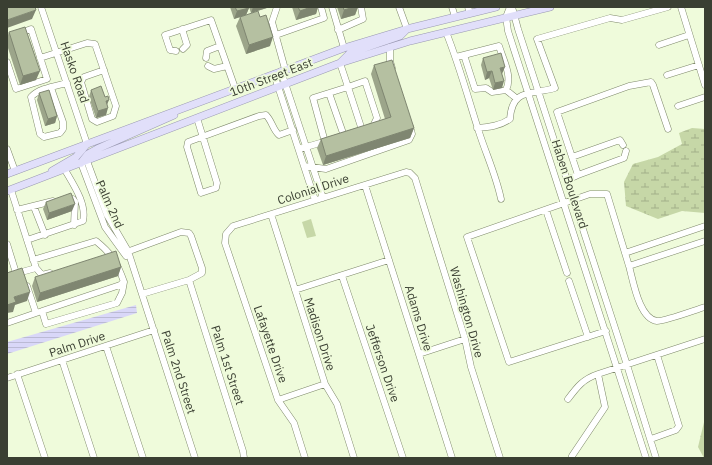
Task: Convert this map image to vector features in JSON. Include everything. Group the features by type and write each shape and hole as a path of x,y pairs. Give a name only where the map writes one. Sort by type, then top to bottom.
{"main road":[{"name":"10th Street East","path":"7,174 344,48 407,29 455,17 469,10 492,7"},
{"name":"10th Street East","path":"9,190 65,170 340,63 390,47 446,32 550,7"},
{"path":"340,63 350,53 400,36 407,29"},
{"path":"84,162 88,154 96,149 162,122 195,103"},
{"path":"34,181 76,157 87,144"}],"street":[{"name":"Hasko Road","path":"41,7 87,144"},
{"path":"277,7 272,22 276,35 282,85 293,130 315,200"},
{"path":"276,35 324,18 320,7"},
{"path":"332,7 344,48"},
{"path":"338,30 363,19 361,7"},
{"path":"399,7 407,29"},
{"path":"452,7 455,17"},
{"name":"Haben Boulevard","path":"511,7 656,458"},
{"name":"Haben Boulevard","path":"511,7 506,17 508,31 565,203 646,458"},
{"path":"477,128 492,127 504,123 510,119 510,110 516,98 521,94 555,88 537,39 610,18 622,20 668,7"},
{"path":"681,7 705,85"},
{"path":"176,51 170,50 165,35 211,20 235,88"},
{"path":"7,38 31,29 47,79 16,89 7,62"},
{"path":"182,29 187,45 183,49"},
{"path":"446,32 456,57 477,128 495,173 501,199"},
{"path":"658,45 690,36"},
{"path":"40,58 87,43 95,44 104,70 116,106 115,112 109,118 97,122 92,119 82,87 82,79 104,70"},
{"path":"206,58 207,50 220,46"},
{"path":"456,57 499,46 509,84 506,90"},
{"path":"390,47 390,61 394,74"},
{"path":"464,55 475,89 486,88 492,92 506,90 516,98"},
{"path":"340,63 348,87 344,136"},
{"path":"667,76 699,65"},
{"path":"208,66 214,69 227,66"},
{"path":"299,149 344,136 373,126 377,118 365,81 313,98 344,136"},
{"path":"546,115 629,86 651,82 668,129"},
{"path":"51,88 64,129 60,133 44,137 40,134 31,100 37,92 67,83"},
{"path":"282,85 306,147 323,198"},
{"path":"330,93 344,136"},
{"path":"678,106 705,96"},
{"path":"556,112 578,175"},
{"path":"197,118 203,137 217,183 216,188 201,193 187,147 188,142 203,137 266,115 276,133 279,135 293,130"},
{"path":"304,166 326,169 407,142 412,134 408,118"},
{"path":"567,180 624,158 625,148 620,140 572,157"},
{"path":"8,152 16,171"},
{"name":"Palm 2nd","path":"84,162 105,226 126,252 135,271 142,294"},
{"path":"27,240 83,221 84,208 65,170"},
{"name":"Colonial Drive","path":"226,234 233,226 401,173 410,173"},
{"name":"Washington Drive","path":"410,173 414,178 465,339 471,367 500,458"},
{"name":"Adams Drive","path":"365,185 452,458"},
{"path":"9,190 18,210 36,268 42,275 57,270"},
{"path":"18,210 77,193"},
{"path":"606,331 509,362 467,237 590,194 607,194 642,311 648,318 658,321 705,307"},
{"path":"36,206 49,205 67,199 73,199 76,210 74,225"},
{"path":"36,206 45,235"},
{"path":"546,210 567,273"},
{"name":"Madison Drive","path":"271,214 325,384 337,404 354,458"},
{"path":"625,253 705,226"},
{"path":"126,252 181,232 189,233 202,268 202,273 200,276 142,294"},
{"name":"Lafayette Drive","path":"226,234 226,244 278,400 294,423 305,458"},
{"path":"7,244 46,324 117,302 122,293 124,282 118,263 96,240 33,260"},
{"path":"628,266 705,241"},
{"path":"103,256 110,253"},
{"path":"295,290 389,260"},
{"path":"7,276 36,268"},
{"name":"Jefferson Drive","path":"342,276 403,458"},
{"name":"Palm 1st Street","path":"189,280 244,451 244,458"},
{"path":"569,281 588,337"},
{"path":"7,323 120,285 124,282"},
{"name":"Palm 2nd Street","path":"142,294 196,458"},
{"name":"Palm Drive","path":"7,378 154,330"},
{"path":"419,354 465,339"},
{"path":"568,399 581,382 588,377 705,339"},
{"path":"106,346 143,458"},
{"path":"651,440 676,430 679,426 657,355"},
{"path":"62,360 94,458"},
{"path":"17,374 45,458"},
{"path":"572,456 605,407 598,374"},
{"path":"278,400 325,384"}],"green space":[{"path":"692,128 705,129 705,213 682,211 658,219 626,206 624,182 633,164 658,157 682,144 679,133"},
{"path":"311,219 316,236 307,238 302,222"},
{"path":"705,418 705,458 704,458 698,447"}],"water":[{"path":"136,305 137,313 7,354 7,342"}],"building":[{"path":"7,7 35,7 36,10 7,20"},
{"path":"235,7 248,7 249,8 237,11"},
{"path":"298,7 311,7 300,11"},
{"path":"343,7 354,7 344,10"},
{"path":"258,11 260,17 266,15 273,37 249,45 240,17"},
{"path":"25,27 40,71 23,76 9,32"},
{"path":"501,53 505,67 500,68 504,81 495,83 492,71 487,72 483,58"},
{"path":"392,60 414,128 326,156 321,139 391,117 374,65"},
{"path":"101,86 105,97 108,96 109,100 106,101 108,108 98,111 91,90"},
{"path":"49,90 57,116 48,119 39,93"},
{"path":"71,193 75,204 49,213 46,202"},
{"path":"116,251 121,267 40,293 35,277"},
{"path":"22,268 30,292 14,297 16,302 7,305 7,273"}]}
